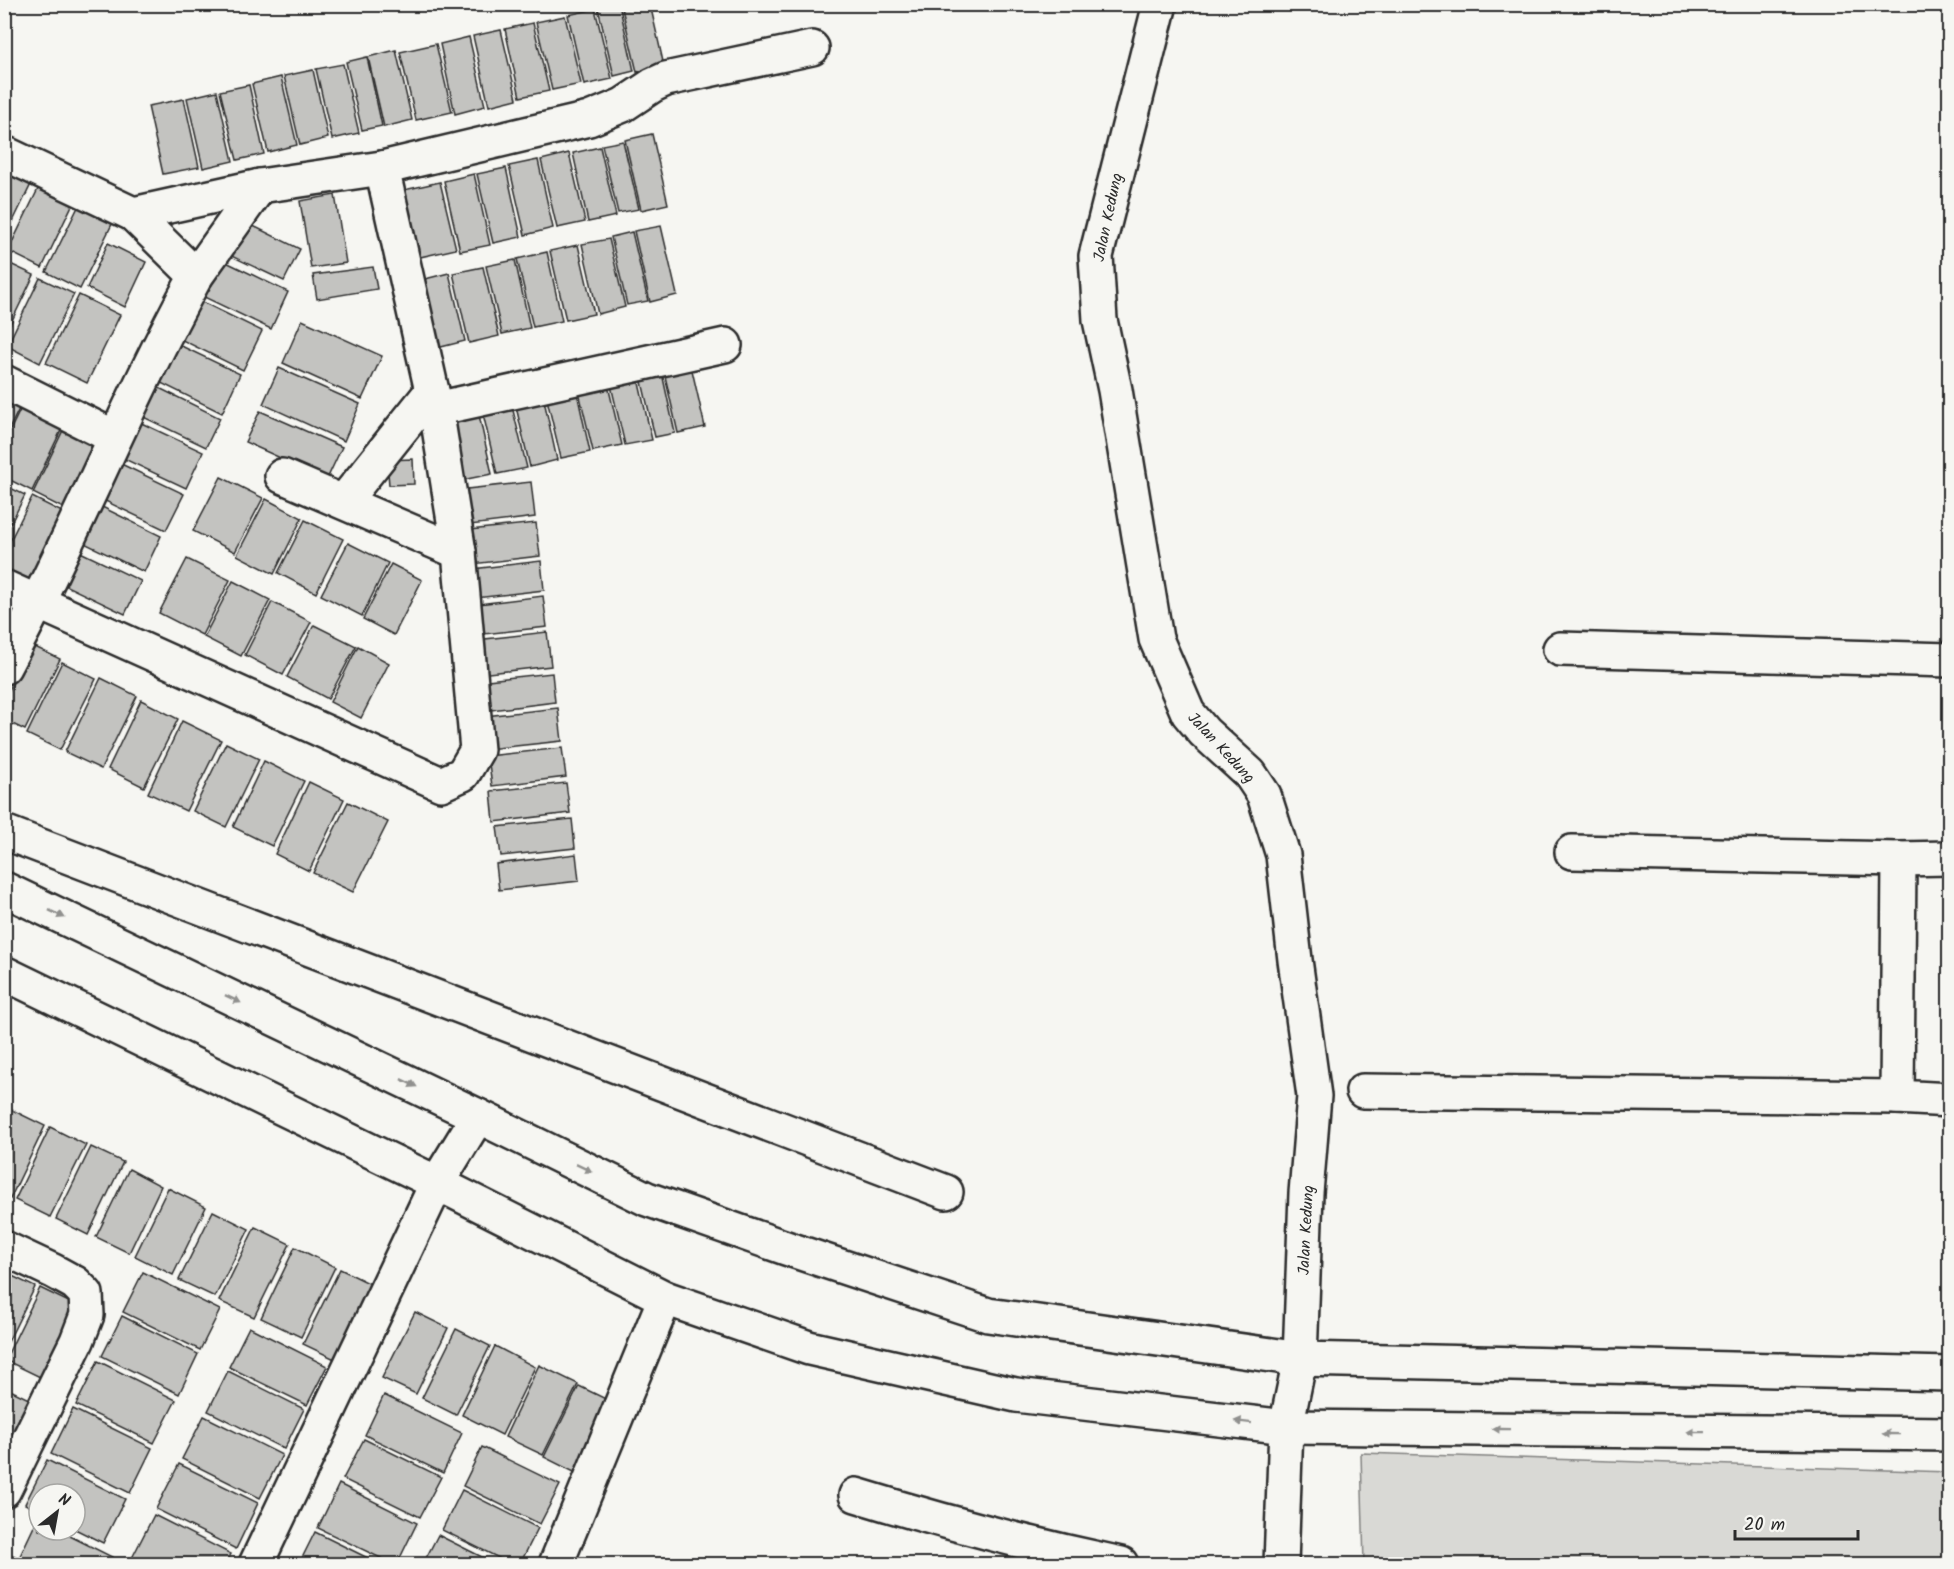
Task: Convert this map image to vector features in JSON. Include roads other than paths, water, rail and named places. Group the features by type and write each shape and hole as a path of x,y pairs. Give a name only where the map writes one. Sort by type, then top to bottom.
{"street":[{"name":"Jalan Kedung","path":"1160,4 1096,256 1100,320 1115,390 1156,639 1188,713 1204,732 1250,774 1264,795 1283,855 1314,1096 1306,1193 1300,1359 1286,1427 1281,1564"},
{"path":"133,214 260,186 382,168 589,119 623,105 666,79 812,48"},
{"path":"4,153 133,214 196,276"},
{"path":"4,587 441,784 463,774 477,750 459,552 434,400 382,168"},
{"path":"4,667 39,603 114,437 172,321 196,276 260,186"},
{"path":"344,501 434,400 725,345"},
{"path":"4,382 114,437"},
{"path":"282,476 459,552"},
{"path":"1560,649 1950,660"},
{"path":"4,832 946,1192"},
{"path":"1572,852 1899,859 1950,858"},
{"path":"1897,1097 1899,859"},
{"path":"4,889 647,1199 786,1248 988,1314 1300,1359 1950,1374"},
{"path":"4,973 437,1183 665,1298 809,1347 1016,1395 1286,1427 1950,1434"},
{"path":"1363,1091 1897,1097 1950,1100"},
{"path":"256,1564 437,1183 478,1116"},
{"path":"4,1248 75,1283 86,1294 87,1315 77,1341 4,1490"},
{"path":"556,1564 665,1298"},
{"path":"856,1495 1018,1542 1121,1564"}]}
